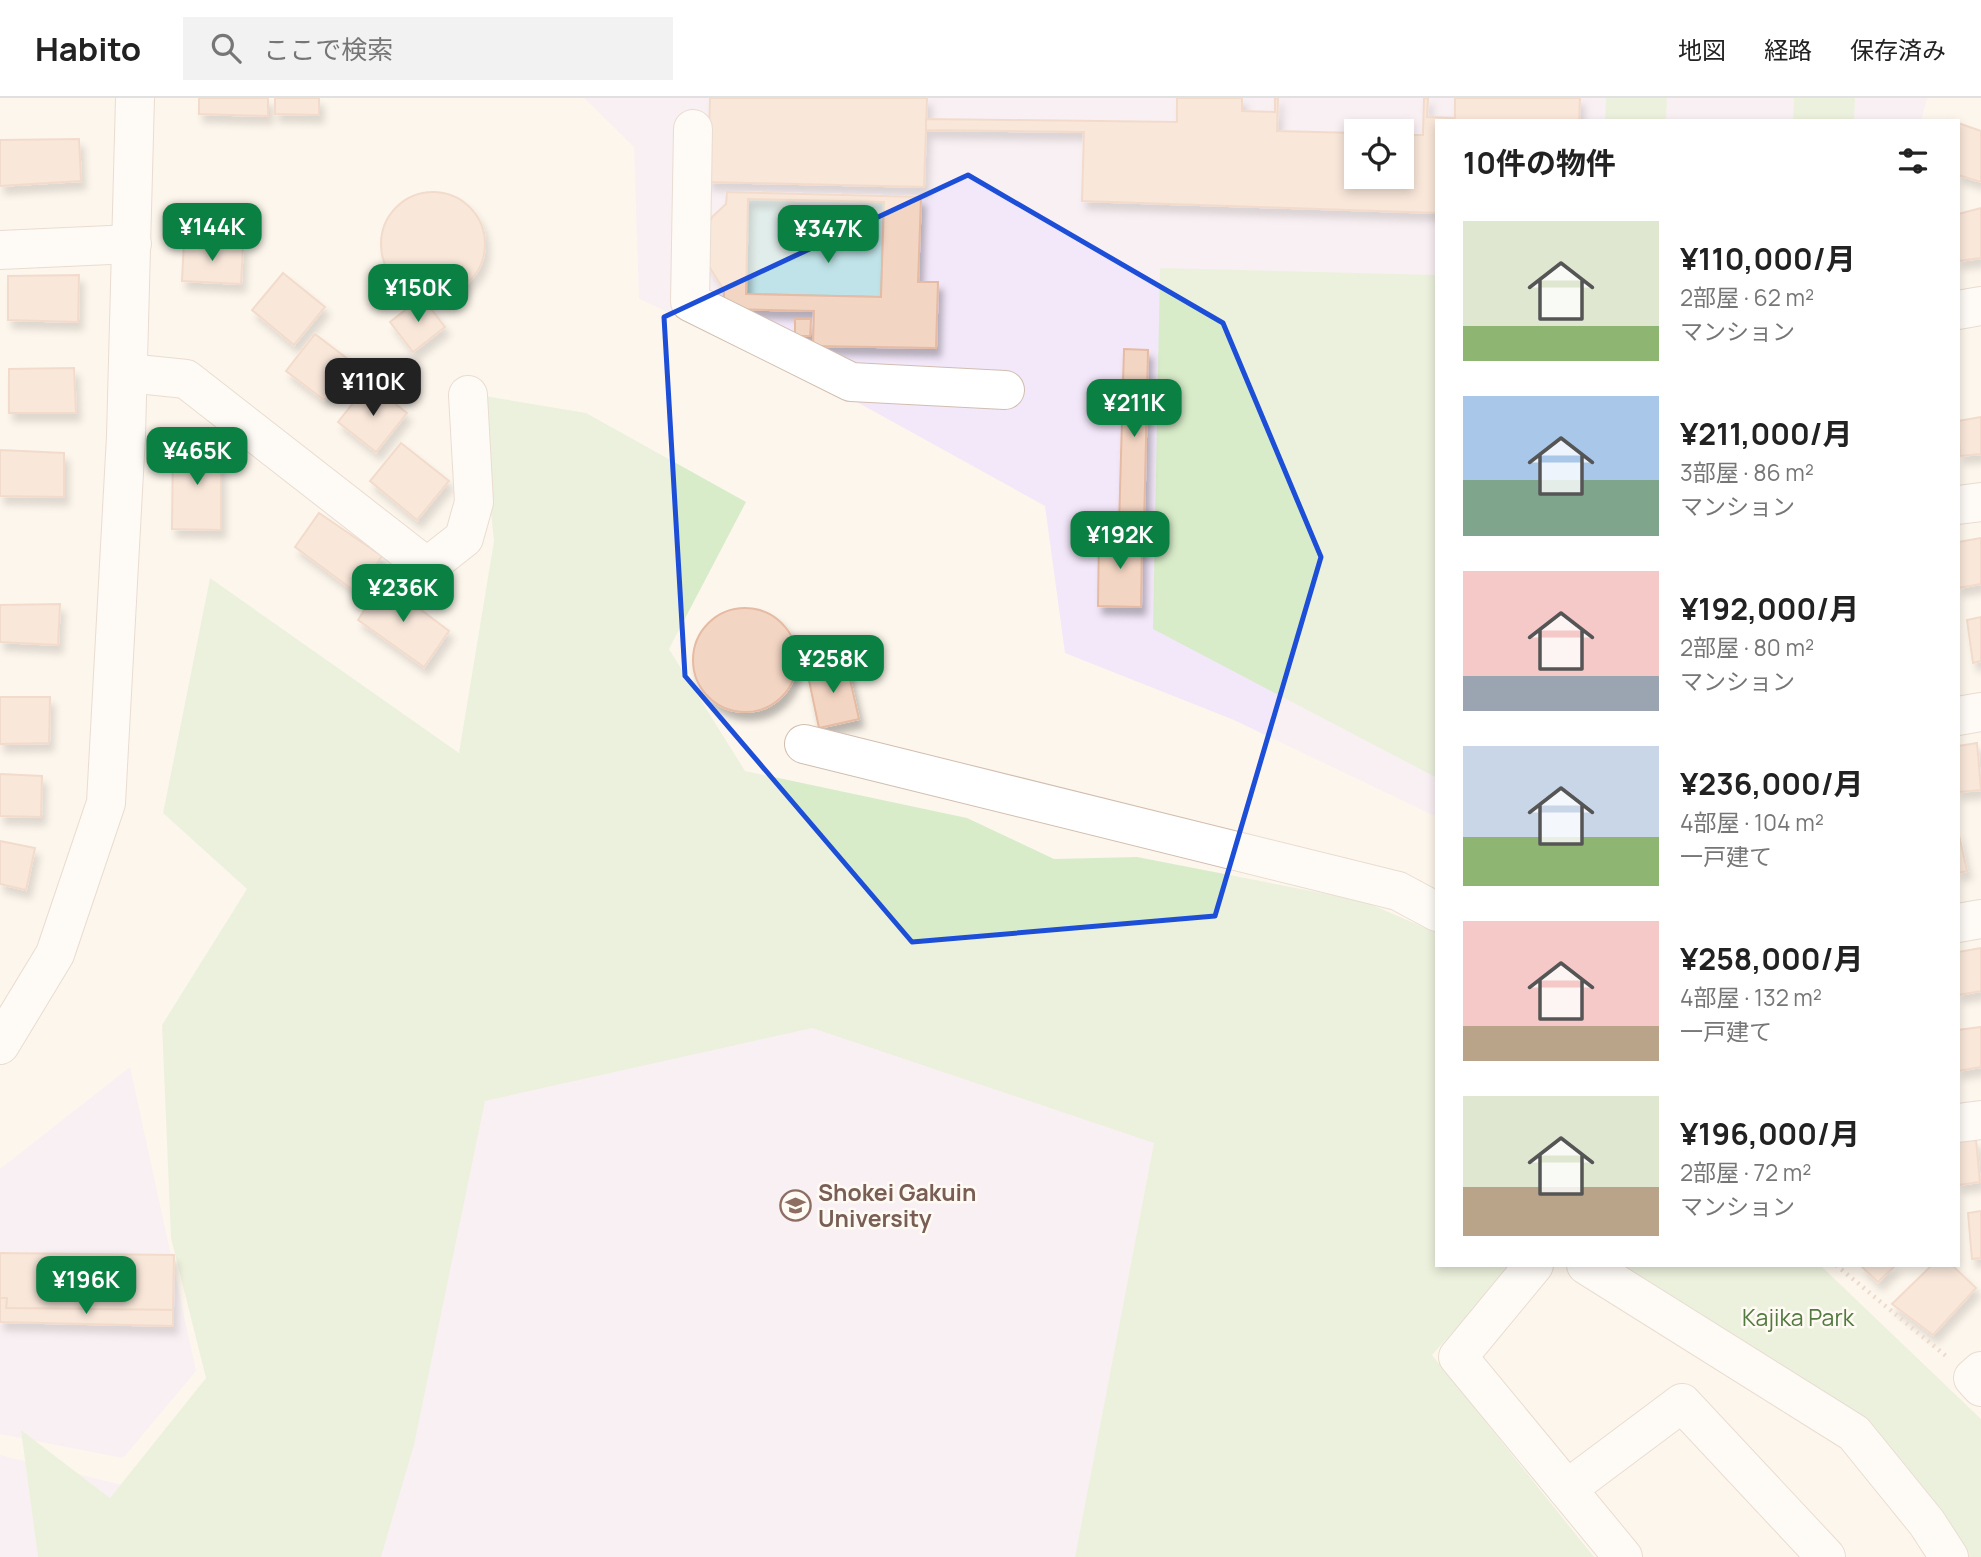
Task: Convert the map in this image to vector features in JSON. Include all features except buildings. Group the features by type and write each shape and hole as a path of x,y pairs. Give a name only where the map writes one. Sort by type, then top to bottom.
{"street":[{"path":"0,1045 55,954 106,803 128,373 135,98"},
{"path":"692,129 690,302 851,382 1005,390"},
{"path":"0,250 132,244"},
{"path":"1960,310 1981,306"},
{"path":"128,373 186,379 427,567 464,538 474,502 468,395"},
{"path":"1960,505 1981,502"},
{"path":"1960,716 1981,712"},
{"path":"804,744 1398,891 1435,911"},
{"path":"1960,923 1981,919"},
{"path":"1960,1124 1981,1120"},
{"path":"1532,1267 1458,1357 1623,1557"},
{"path":"1589,1267 1854,1433 1927,1523 1949,1557"},
{"path":"1567,1489 1682,1403 1826,1557"}],"path":[{"path":"1838,1267 1978,1379"}],"highlighted area":[{"path":"968,175 1223,323 1321,557 1215,916 912,942 685,676 664,317"}],"shaded area":[{"path":"584,98 1927,98 1922,119 1435,119 1435,816 1234,720 1065,653 1045,506 799,370 639,299 634,147"},
{"name":"Shokei Gakuin University","path":"823,987 1208,1079 1090,1557 0,1557 0,1455 346,1540 378,1097"},
{"path":"130,1067 196,1371 123,1458 0,1434 0,1169"}],"green space":[{"path":"1606,98 1667,98 1666,119 1605,119"},
{"path":"1794,98 1855,98 1854,119 1793,119"},
{"path":"1160,268 1435,275 1435,777 1153,629"},
{"path":"479,395 586,413 746,502 669,649 745,771 967,818 1054,859 1137,857 1363,901 1435,932 1435,1267 1511,1267 1432,1355 1594,1557 1075,1557 1154,1143 812,1028 485,1101 414,1445 381,1557 38,1557 21,1430 110,1498 206,1378 171,1238 162,1025 247,889 163,813 210,578 459,753 494,541"},
{"name":"Kajika Park","path":"1611,1267 1822,1267 1981,1419 1981,1557 1965,1557 1939,1513"}],"water":[{"path":"748,199 884,202 881,297 746,294"}],"place":[{"name":"Shokei Gakuin University","path":"795,1205"}]}
